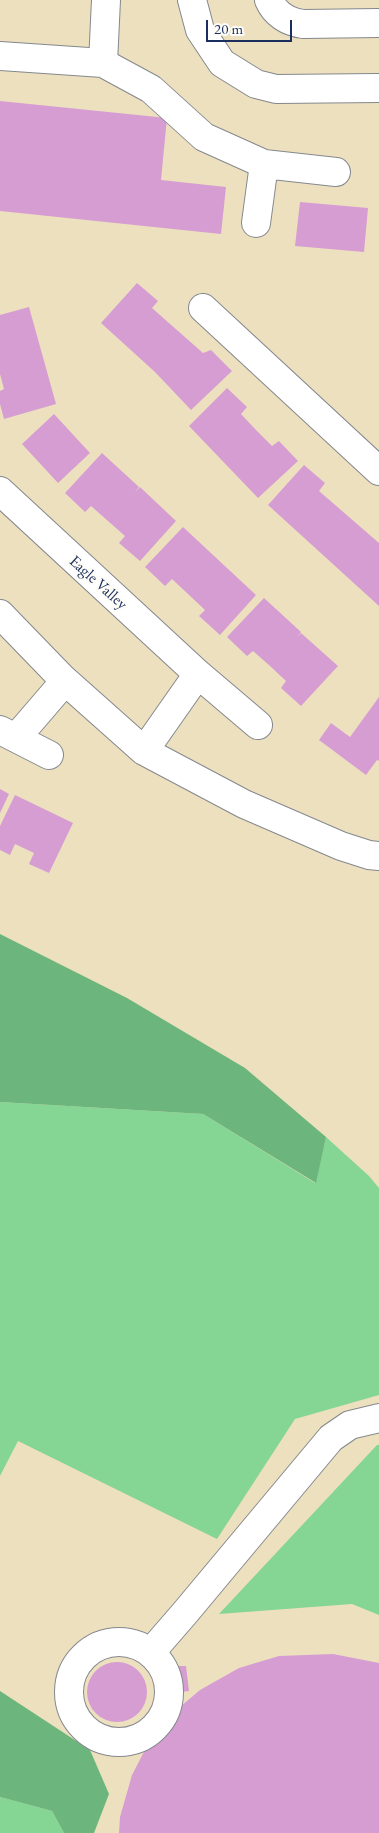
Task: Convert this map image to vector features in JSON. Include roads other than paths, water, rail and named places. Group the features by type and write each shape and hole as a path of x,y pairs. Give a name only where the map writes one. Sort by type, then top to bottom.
{"street":[{"path":"103,63 106,0"},
{"path":"192,0 200,30 222,63 256,84 276,89 379,88"},
{"path":"269,0 281,16 295,23 379,23"},
{"path":"0,56 103,63 151,89 204,137 264,164 336,172"},
{"path":"256,223 264,164"},
{"path":"203,308 379,471"},
{"name":"Eagle Valley","path":"0,492 198,674 258,725"},
{"path":"0,614 66,681 144,751 244,804 341,846 369,856 379,856"},
{"path":"144,751 198,674"},
{"path":"49,755 8,734 66,681"},
{"path":"150,1652 331,1438 350,1425 379,1418"}]}
